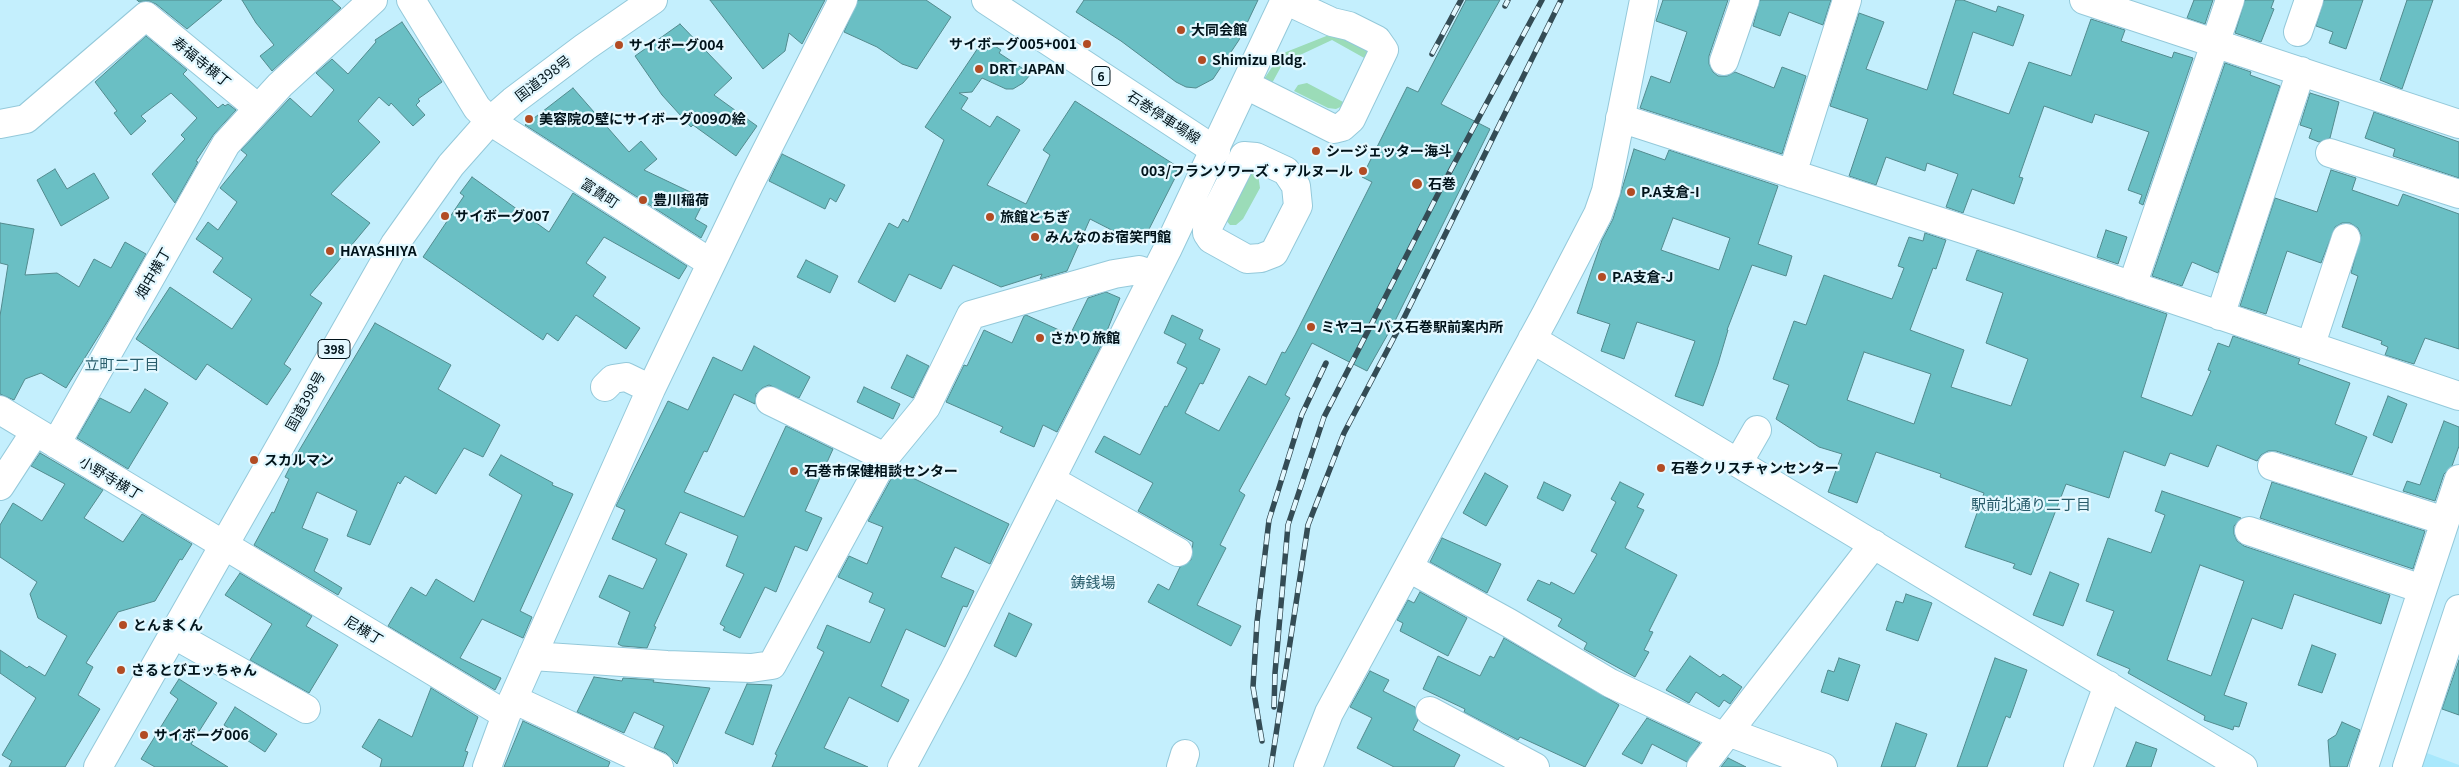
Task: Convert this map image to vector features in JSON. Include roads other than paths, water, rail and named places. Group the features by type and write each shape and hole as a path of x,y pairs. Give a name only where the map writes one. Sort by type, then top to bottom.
{"main road":[{"path":"258,108 280,85 374,0"},
{"name":"富貴町","path":"411,0 465,78 477,108 490,121 711,263"},
{"name":"国道398号","path":"98,767 395,244 451,165 490,121 585,46 653,0"},
{"path":"487,767 509,707 651,388 711,263 843,0"},
{"name":"石巻停車場線","path":"986,0 1239,165"},
{"path":"902,767 959,661 1154,275 1216,151 1246,85 1286,0 1332,22 1341,22 1377,40 1384,50 1381,60 1351,120 1342,127 1334,129 1246,85"},
{"path":"1308,767 1329,713 1409,568 1598,214 1606,191 1644,0"},
{"path":"1724,61 1745,0"},
{"path":"1792,174 1847,0"},
{"path":"2084,0 2459,124"},
{"path":"2132,286 2230,0"},
{"path":"2298,32 2310,0"},
{"name":"寿福寺横丁","path":"13,122 146,16 258,108"},
{"path":"2220,316 2301,72"},
{"name":"畑中横丁","path":"0,486 46,438 226,144 258,108"},
{"path":"1620,118 2220,316 2311,344 2459,396"},
{"path":"2330,153 2459,194"},
{"path":"2311,344 2346,238"},
{"path":"532,656 677,666 752,668 772,665 885,456 926,407 971,315 1114,274 1139,270 1154,275"},
{"path":"1532,339 2243,767"},
{"path":"605,387 613,379 626,377 651,388"},
{"path":"770,401 885,456"},
{"name":"小野寺横丁","path":"0,410 223,545"},
{"path":"1738,463 1757,430"},
{"path":"2272,466 2445,521"},
{"path":"2364,767 2459,479"},
{"path":"1051,480 1178,552"},
{"path":"2249,531 2422,589"},
{"path":"1701,767 1874,544"},
{"name":"尼横丁","path":"223,545 509,707 659,767"},
{"path":"1409,568 1509,623 1610,683 1726,734 1823,767"},
{"path":"2407,767 2459,609"},
{"path":"173,634 306,709"},
{"path":"2078,767 2108,685"},
{"path":"1430,711 1535,767"}],"railway":[{"path":"1432,54 1461,0"},
{"path":"1505,6 1508,0"},
{"path":"1274,707 1275,673 1288,525 1324,417 1439,192 1542,0"},
{"path":"1271,767 1308,525 1344,433 1399,328 1561,0"},
{"path":"1262,741 1253,687 1257,622 1269,520 1302,414 1326,363"}],"place":[{"name":"大同会館","path":"1181,30"},
{"name":"サイボーグ005+001","path":"1087,44"},
{"name":"サイボーグ004","path":"619,45"},
{"name":"Shimizu Bldg.","path":"1202,60"},
{"name":"DRT JAPAN","path":"979,69"},
{"name":"美容院の壁にサイボーグ009の絵","path":"529,119"},
{"name":"シージェッター海斗","path":"1316,151"},
{"name":"003/フランソワーズ・アルヌール","path":"1363,171"},
{"name":"石巻","path":"1417,184"},
{"name":"P.A支倉-I","path":"1631,192"},
{"name":"豊川稲荷","path":"643,200"},
{"name":"サイボーグ007","path":"445,216"},
{"name":"旅館とちぎ","path":"990,217"},
{"name":"みんなのお宿笑門館","path":"1035,237"},
{"name":"HAYASHIYA","path":"330,251"},
{"name":"P.A支倉-J","path":"1602,277"},
{"name":"ミヤコーバス石巻駅前案内所","path":"1311,327"},
{"name":"さかり旅館","path":"1040,338"},
{"name":"スカルマン","path":"254,460"},
{"name":"石巻クリスチャンセンター","path":"1661,468"},
{"name":"石巻市保健相談センター","path":"794,471"},
{"name":"とんまくん","path":"123,625"},
{"name":"さるとびエッちゃん","path":"121,670"},
{"name":"サイボーグ006","path":"144,735"}],"district":[{"name":"立町二丁目","path":"122,364"},
{"name":"駅前北通り二丁目","path":"2031,504"},
{"name":"鋳銭場","path":"1093,582"}]}
